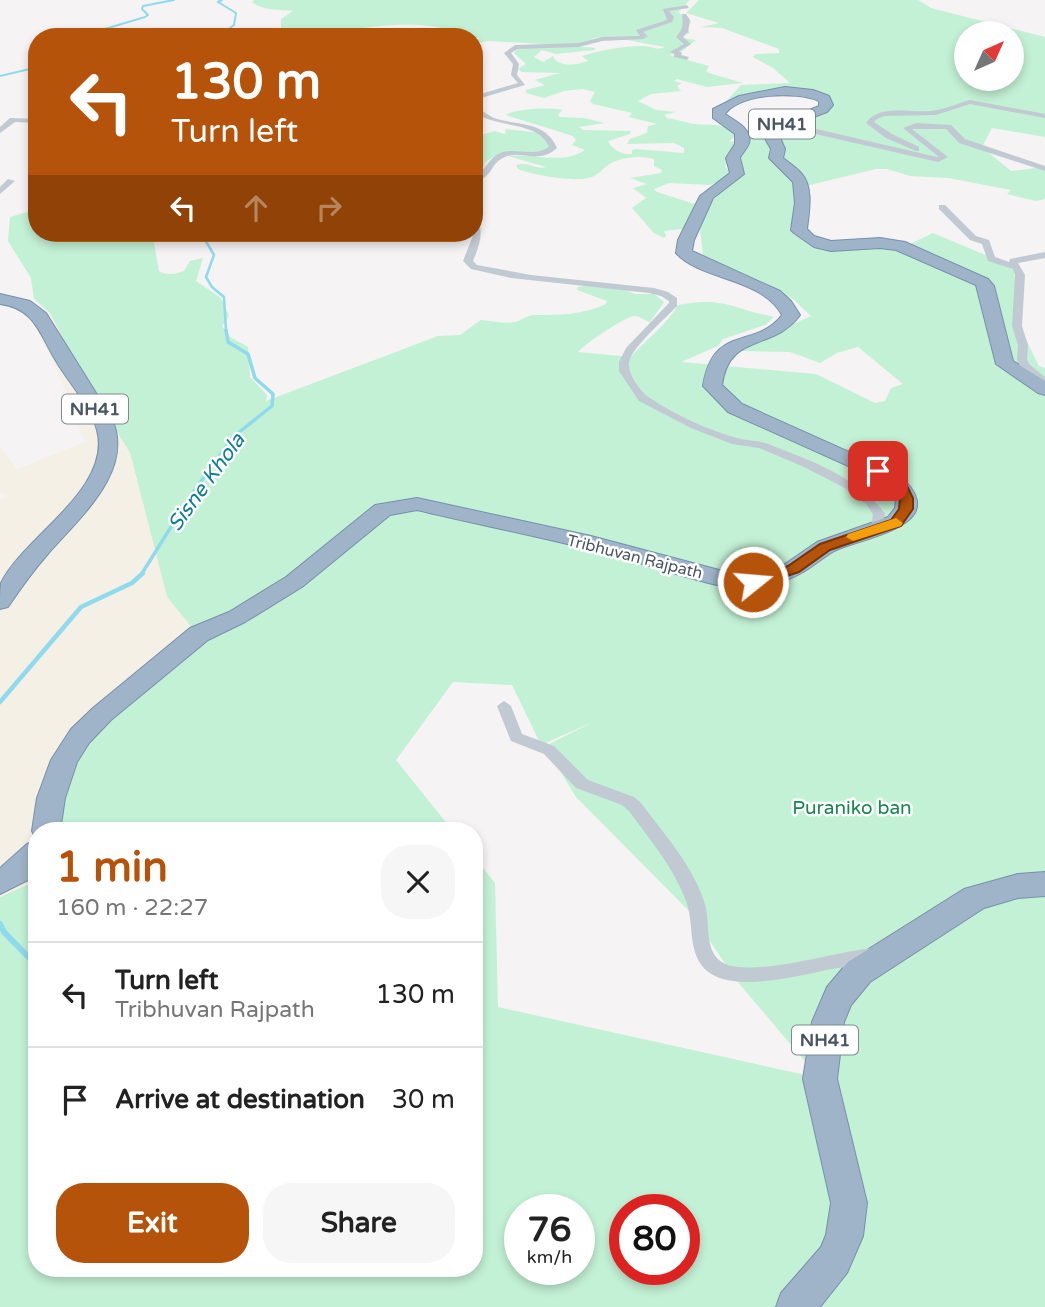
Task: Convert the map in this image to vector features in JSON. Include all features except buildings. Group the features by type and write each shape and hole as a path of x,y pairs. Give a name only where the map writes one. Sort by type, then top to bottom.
{"highway":[{"name":"Tribhuvan Rajpath","path":"48,822 51,798 64,760 80,736 102,714 199,634 237,617 294,582 346,541 369,518 383,510 417,504 592,543 741,582 769,579 793,569 825,547 896,523 906,509 906,498 901,487 891,478 735,408 712,386 712,375 716,366 731,347 783,326 791,315 789,309 766,292 688,255 683,250 707,196 737,174 733,158 742,144 743,136 737,127 718,115 719,109 729,104 778,91 811,93 827,102 823,109 775,126 770,135 778,149 778,163 799,179 802,187 800,196 803,207 799,230 817,242 840,247 894,244 914,250 982,282 986,286 1005,364 1045,389"},
{"name":"NH41","path":"0,602 33,557 65,524 90,491 101,469 108,438 102,417 62,356 54,335 35,312 5,298"},
{"name":"NH41","path":"795,1307 834,1260 844,1236 849,1203 820,1079 828,1022 838,997 859,972 975,898 1018,886 1045,884"}],"street":[{"path":"483,95 523,84 513,74 516,64 506,53 515,47 579,45 602,39 641,38 645,36 638,31 670,21 671,17 665,10 686,11 685,32 679,37 688,44 673,52 679,53 677,56 687,58"},
{"path":"914,155 918,150 874,126 870,122 874,117 888,113 936,113 970,102 1045,116"},
{"path":"483,114 490,119 526,125 546,135 553,148 540,155 500,156 490,163 483,176"},
{"path":"0,131 13,120 28,121"},
{"path":"794,121 805,129 938,160 944,157 906,128 908,125 946,127 962,141 1045,169"},
{"path":"0,192 11,181"},
{"path":"942,207 973,238 986,242 991,259 1014,267"},
{"path":"476,242 468,261 474,267 653,290 670,296 674,304 630,350 624,362 624,371 643,399 695,426 736,442 775,450 846,484 870,501 879,514 877,528"},
{"path":"1045,255 1013,261 1020,275 1017,326 1023,345 1022,359 1024,365 1045,382"},
{"path":"504,706 516,737 550,750 582,784 628,801 635,807 686,880 700,918 700,942 708,960 723,972 757,974 852,957 885,955"}],"green space":[{"name":"Puraniko ban","path":"690,0 678,12 691,21 688,29 690,33 675,37 696,40 682,51 669,55 709,66 706,71 709,73 743,83 707,87 677,79 674,81 682,83 677,86 681,91 651,94 638,101 656,110 676,112 664,115 667,118 721,126 736,136 729,141 740,143 727,154 725,167 730,172 729,177 710,185 669,183 654,189 707,208 741,167 741,155 750,139 749,132 803,115 824,104 800,94 787,93 759,97 720,108 741,85 790,83 773,68 753,57 755,54 779,53 779,49 722,28 701,27 719,23 686,13 699,0 918,0 931,8 982,21 954,21 954,91 1024,91 1024,32 1045,37 1045,137 992,128 982,147 1011,171 1045,167 1045,199 1036,201 1007,194 1011,190 948,178 910,176 887,169 876,169 802,187 800,230 817,242 904,247 933,233 1014,267 1017,322 1039,366 1045,368 1045,1307 0,1307 0,897 28,884 28,1277 483,1277 483,868 495,883 498,1007 819,1078 737,981 690,912 576,797 545,746 595,721 541,745 512,685 453,682 396,760 446,822 59,822 62,803 83,743 193,629 167,597 130,453 83,378 50,313 34,299 31,278 8,241 10,217 28,212 28,242 155,242 159,271 165,274 184,271 190,261 203,258 196,281 221,298 229,316 222,326 230,337 248,347 250,377 267,395 266,401 438,336 460,335 481,320 510,323 532,315 580,312 606,304 607,301 577,290 578,287 589,285 620,288 635,294 654,294 664,302 650,322 637,316 630,317 605,331 578,352 631,357 678,305 717,303 774,317 765,325 723,339 718,346 681,362 816,374 875,403 885,401 891,388 903,384 858,347 837,353 820,363 790,352 742,351 752,343 811,316 793,299 703,255 700,227 664,231 664,238 654,233 632,208 646,198 633,188 647,184 630,178 661,173 662,170 654,166 654,159 621,159 611,163 595,176 581,179 533,174 518,169 516,165 520,164 546,167 508,156 558,158 585,150 572,145 576,140 573,136 506,115 533,109 562,110 558,115 560,117 584,118 605,123 579,127 583,130 631,131 630,134 608,141 622,153 632,154 632,150 636,149 684,153 684,148 674,143 627,144 630,139 647,133 648,126 657,124 629,117 632,113 593,104 590,101 595,92 583,89 564,91 544,98 526,93 526,90 545,85 535,80 560,73 522,72 518,69 526,64 514,53 516,49 561,45 483,42 483,28 386,25 361,28 281,28 281,19 293,11 267,8 252,2","holes":["611,37 665,47 659,49 636,46 605,50 582,56 588,61 573,64 563,64 553,56 543,62 534,57 542,50 556,54 594,50 596,48 574,46 595,38"]},
{"path":"505,129 540,133 551,149 500,154 485,163 483,170 483,134 495,131 506,133"}],"sand":[{"path":"50,313 83,378 130,453 167,597 193,629 83,743 62,803 59,822 28,822 28,884 0,897 0,500 8,496 0,492 0,446 17,469 85,442 56,367 30,317"}],"waterway":[{"path":"108,28 145,17 148,15 142,9 143,6 174,0"},
{"name":"Sisne Khola","path":"222,0 218,2 236,13 234,25 230,28"},
{"path":"0,76 28,69"},
{"name":"Sisne Khola","path":"206,242 214,255 206,277 212,287 224,297 226,331"},
{"name":"Sisne Khola","path":"141,575 189,498 233,437 272,406 273,394 255,378 248,354 228,342 226,330"},
{"name":"Sisne Khola","path":"0,702 81,607 132,583 141,575"},
{"name":"Sisne Khola","path":"0,924 4,932 28,957"}],"slow traffic":[{"path":"853,537 896,523"}],"route":[{"path":"753,582 793,569 825,547 896,523 906,509 906,498 901,487 878,471"}]}
